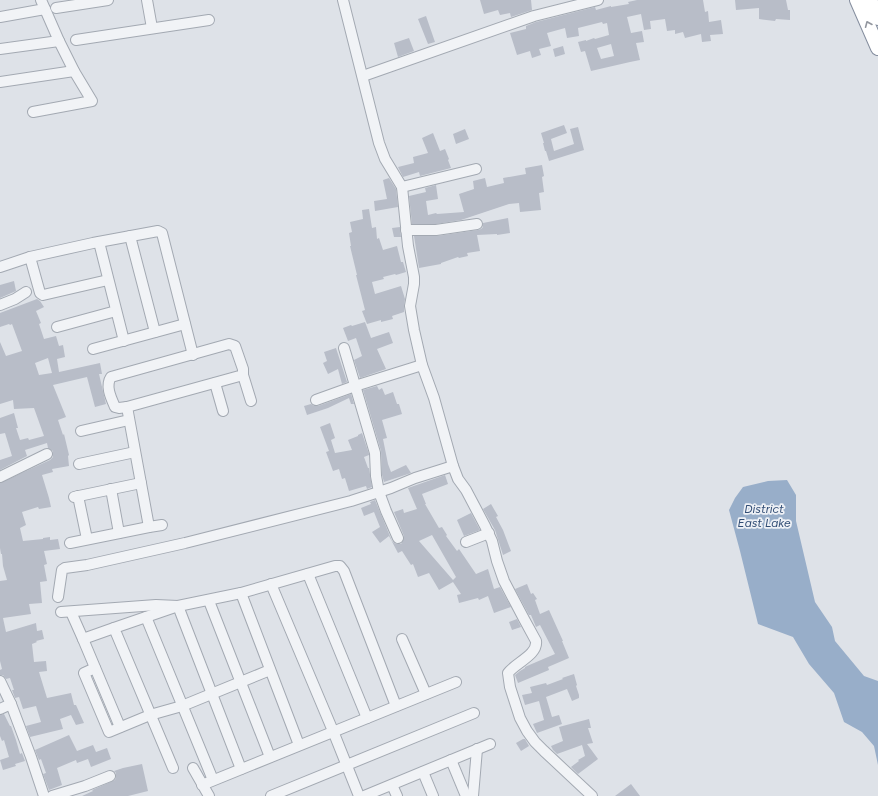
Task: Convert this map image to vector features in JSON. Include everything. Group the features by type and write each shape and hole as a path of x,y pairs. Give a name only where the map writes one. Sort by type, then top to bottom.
{"highway":[{"path":"857,0 878,48"},
{"path":"870,0 878,18"}],"street":[{"path":"56,8 108,0"},
{"path":"147,0 152,28"},
{"path":"344,0 383,154 402,187 408,246 414,277 410,306 422,365 434,398 458,479 466,490 489,533 504,581 532,631 537,644 533,652 508,673 510,687 520,718 527,732 544,751 592,796"},
{"path":"363,76 534,16 598,0"},
{"path":"0,17 43,5 74,71 92,101 33,112"},
{"path":"76,40 209,20"},
{"path":"0,49 59,41"},
{"path":"0,82 74,71"},
{"path":"402,187 476,168"},
{"path":"406,230 436,230 477,224"},
{"path":"0,267 30,257 158,230 162,233 193,354"},
{"path":"130,236 155,332"},
{"path":"99,242 124,341"},
{"path":"30,257 40,293 43,295 108,280"},
{"path":"0,305 26,292"},
{"path":"57,327 116,311"},
{"path":"93,349 185,324"},
{"path":"243,375 119,408 114,407 108,386 111,377 229,344 235,346 243,368 243,375 251,401"},
{"path":"344,348 375,453 376,476 380,492 386,511 398,538"},
{"path":"316,400 422,365"},
{"path":"215,383 223,411"},
{"path":"127,407 149,527"},
{"path":"81,431 130,420"},
{"path":"79,464 135,452"},
{"path":"0,478 47,454"},
{"path":"58,597 62,570 65,568 87,565 185,543 351,501 380,492 414,478 453,466"},
{"path":"87,539 76,496 141,483"},
{"path":"111,489 119,533"},
{"path":"70,543 162,525"},
{"path":"466,542 489,533"},
{"path":"83,639 178,606 240,593 335,566 340,566 344,570 396,706"},
{"path":"308,574 366,718"},
{"path":"271,584 359,796"},
{"path":"240,593 299,745"},
{"path":"208,600 270,757"},
{"path":"61,612 156,605 178,606"},
{"path":"178,606 241,769"},
{"path":"71,612 120,727 182,706 270,670"},
{"path":"146,617 213,780"},
{"path":"114,628 173,768"},
{"path":"402,639 426,694"},
{"path":"0,681 11,704 44,796"},
{"path":"202,785 456,682"},
{"path":"0,709 11,704"},
{"path":"271,796 474,713"},
{"path":"364,796 490,744"},
{"path":"473,796 477,749"},
{"path":"451,760 466,796"},
{"path":"193,768 209,796"},
{"path":"423,772 433,796"},
{"path":"52,796 85,786 110,776"},
{"path":"392,785 397,796"}],"water":[{"name":"District East Lake","path":"787,480 796,495 796,521 815,602 832,627 835,641 864,676 878,681 878,765 874,746 862,732 844,722 834,693 809,664 793,637 758,624 729,510 743,487 768,481"}],"building":[{"path":"480,0 531,0 532,10 511,17 510,13 500,15 498,10 484,14"},
{"path":"637,0 703,0 705,12 708,11 709,22 721,20 723,34 710,35 711,41 702,42 701,34 685,38 683,32 675,34 675,30 667,31 665,19 650,21 651,29 644,30 641,14 627,17 631,33 642,31 644,42 636,43 640,60 591,71 585,51 581,52 578,42 609,35 607,23 603,24 602,22 578,28 579,36 567,38 565,28 547,33 551,46 539,49 541,55 532,58 530,51 517,55 510,33 526,29 526,26 536,22 595,7 596,10 611,6 629,4 628,2","holes":["611,44 614,56 601,59 597,48"]},
{"path":"735,0 786,0 788,10 790,10 790,20 776,19 775,21 759,19 759,8 736,10"},
{"path":"426,16 435,42 428,44 418,19"},
{"path":"409,38 414,51 398,57 394,43"},
{"path":"563,46 565,54 555,57 553,49"},
{"path":"564,125 567,133 551,139 554,151 574,144 570,129 578,127 584,150 549,161 541,133"},
{"path":"465,129 469,139 456,144 453,134"},
{"path":"433,133 440,151 445,149 451,168 420,176 419,172 403,177 398,167 414,163 413,157 428,153 422,138"},
{"path":"542,165 544,192 539,193 541,210 520,212 519,203 509,204 461,220 436,224 412,224 409,196 426,192 425,188 436,185 438,199 426,201 428,215 436,213 464,212 459,194 474,189 473,181 485,178 487,187 504,183 503,178 526,174 525,168"},
{"path":"389,178 396,189 398,207 375,211 374,201 387,199 383,180"},
{"path":"369,209 372,228 376,227 377,239 379,238 383,250 397,246 401,262 403,262 406,272 383,277 384,279 372,282 375,294 401,286 405,299 404,312 392,316 393,319 381,322 381,320 367,324 362,311 365,310 356,275 349,233 352,232 350,222 363,219 362,210"},
{"path":"508,218 510,233 497,235 477,235 480,251 467,253 468,256 458,257 441,264 419,268 414,236 437,236 478,230 483,227 483,223"},
{"path":"400,227 401,237 394,237 392,228"},
{"path":"14,281 16,291 0,298 0,285"},
{"path":"37,299 40,301 44,307 36,311 41,323 39,324 44,339 56,336 59,346 63,345 65,357 57,359 59,372 100,363 102,374 99,374 106,404 95,407 87,377 53,385 66,417 58,420 63,435 64,434 69,455 69,466 52,469 53,472 42,475 51,507 39,509 38,507 22,512 26,525 20,528 23,541 50,537 50,540 58,539 60,549 44,551 47,564 44,565 47,581 40,582 42,603 29,604 31,614 3,618 6,632 36,623 37,631 42,630 44,639 36,641 37,642 32,644 34,662 46,661 47,671 39,672 47,698 71,693 74,705 76,705 84,723 76,725 71,715 60,719 63,729 30,737 26,726 41,722 36,706 23,709 19,697 15,698 10,678 6,679 3,675 0,675 0,670 2,669 0,661 0,581 7,580 0,548 0,483 50,460 53,457 53,451 48,448 47,443 25,450 27,456 0,470 0,460 12,456 5,433 0,434 0,418 14,413 18,428 16,428 20,440 28,438 29,440 44,436 34,408 14,409 13,400 0,404 0,342 6,356 22,351 12,324 0,327 0,313","holes":["48,358 52,373 39,375 35,363"]},
{"path":"365,322 371,338 389,332 393,343 377,349 386,369 360,378 354,360 362,356 356,338 348,341 343,328"},
{"path":"336,348 347,382 342,384 338,369 328,374 323,363 327,361 324,352"},
{"path":"377,386 379,390 382,388 385,395 393,392 402,414 382,420 387,438 383,439 391,472 406,465 411,473 384,482 382,475 381,451 363,390"},
{"path":"351,394 354,404 351,404 349,398 328,408 307,415 304,406 311,404 318,406"},
{"path":"330,423 335,438 331,440 335,453 352,450 348,440 362,433 369,454 364,457 369,468 372,487 367,489 366,486 349,491 345,478 342,479 339,469 333,471 326,452 329,451 320,427"},
{"path":"445,475 448,484 422,494 425,504 439,528 442,527 447,535 446,536 457,551 459,549 476,574 488,569 494,589 500,587 511,607 494,613 488,596 479,600 478,598 459,603 457,595 461,594 453,582 439,590 429,573 418,577 413,564 411,565 402,551 398,553 389,536 380,543 372,532 380,527 374,512 364,516 361,508 371,504 370,502 375,500 392,541 397,544 401,544 404,536 394,512 403,509 404,513 417,509 408,488","holes":["432,535 456,577 453,580 419,541"]},
{"path":"491,504 498,516 496,517 511,551 503,555 495,530 483,509"},
{"path":"471,513 480,530 464,536 457,520"},
{"path":"527,584 531,594 533,593 537,599 535,600 540,614 549,610 569,658 548,667 549,670 518,683 515,675 525,667 555,654 540,625 536,627 531,615 529,615 515,589"},
{"path":"517,619 521,627 512,630 509,622"},
{"path":"574,674 579,698 572,701 567,689 546,697 552,717 559,715 562,724 537,733 533,724 544,720 539,701 525,705 522,695 532,693 530,687 546,683 547,685"},
{"path":"4,714 11,726 20,754 22,753 25,761 15,764 16,766 3,770 0,760 9,757 4,740 2,741 0,736 0,715"},
{"path":"589,719 591,728 588,728 593,743 587,744 598,759 578,774 571,767 585,756 582,745 557,754 551,746 563,741 559,727"},
{"path":"69,735 77,751 93,745 96,752 107,748 111,759 91,767 88,759 77,763 76,760 57,768 62,785 49,790 43,774 46,773 41,759 39,760 35,750"},
{"path":"525,739 529,746 521,751 516,743"},
{"path":"142,764 148,791 128,796 82,796 115,780 116,773 114,771"},
{"path":"631,784 640,796 615,796"}]}
